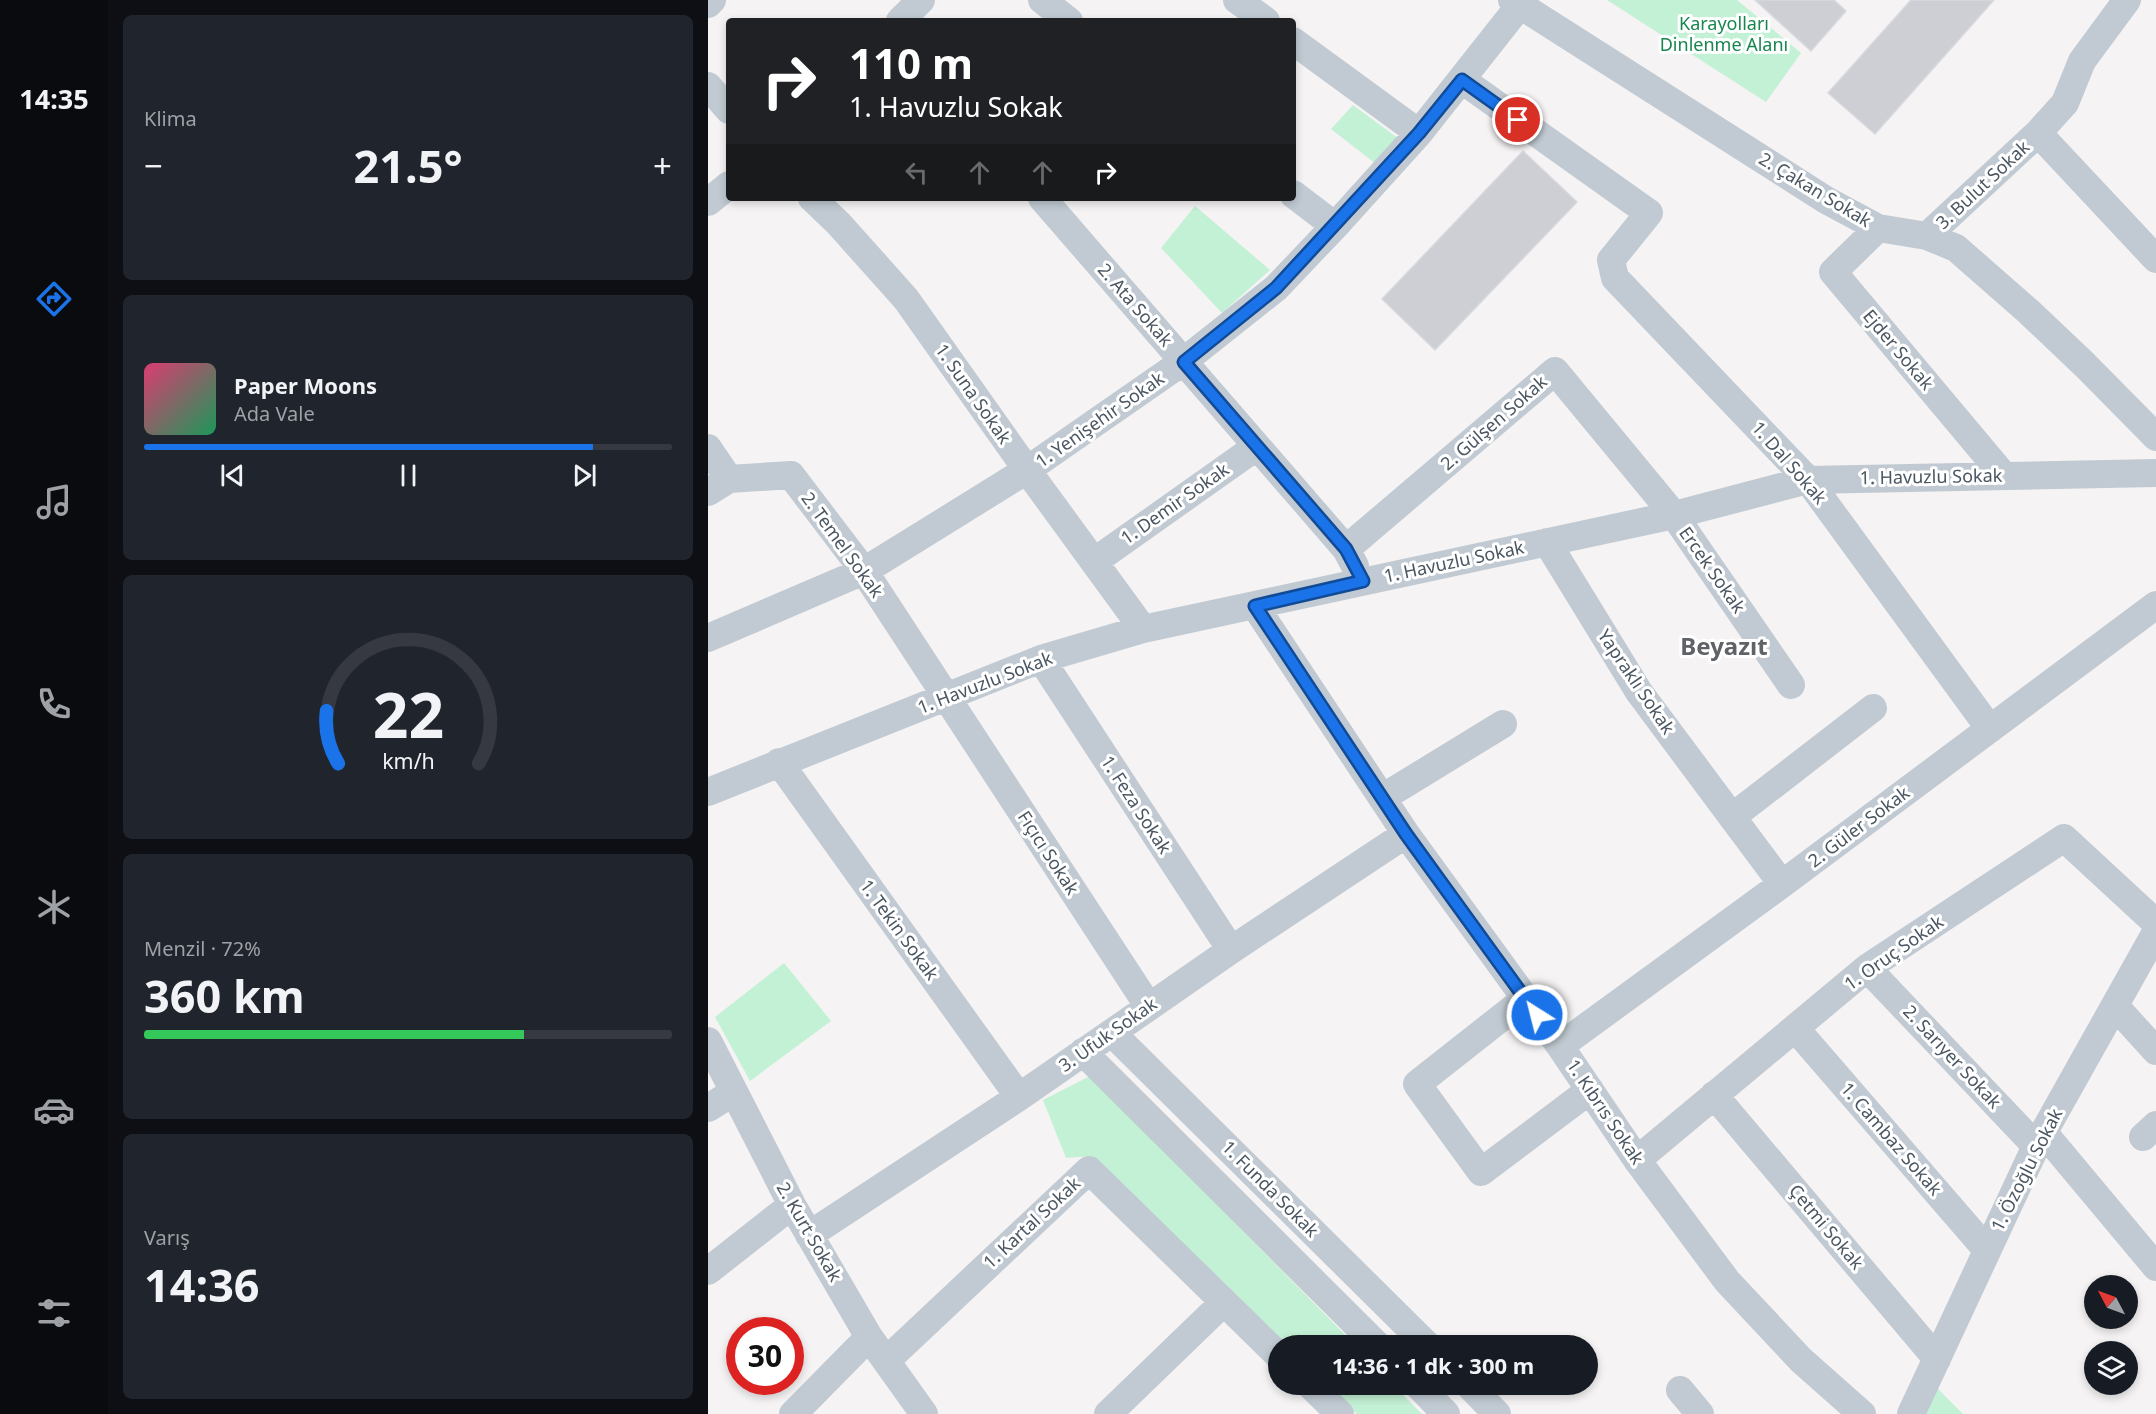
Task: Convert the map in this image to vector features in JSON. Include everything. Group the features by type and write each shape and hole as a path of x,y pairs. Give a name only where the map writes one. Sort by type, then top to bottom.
{"street":[{"path":"708,4 712,0"},
{"path":"903,18 921,0"},
{"path":"1042,0 1065,18"},
{"path":"1237,0 1262,18"},
{"name":"3. Bulut Sokak","path":"1927,236 2038,133 2065,103 2082,61 2127,0"},
{"name":"1. Yenişehir Sokak","path":"708,638 864,571 1027,470 1184,362 1276,288 1335,226 1419,133 1462,80 1516,2"},
{"name":"2. Çakan Sokak","path":"1516,2 1826,200 1878,228 1927,236 1956,248 2028,311 2156,437"},
{"path":"1296,43 1419,133"},
{"name":"1. Dal Sokak","path":"1462,80 1649,213 1611,260 1616,278 1808,480 1990,729"},
{"path":"708,86 726,107"},
{"name":"3. Bulut Sokak","path":"2038,133 2156,259"},
{"path":"708,202 726,187"},
{"path":"1296,196 1335,226"},
{"name":"1. Suna Sokak","path":"815,201 839,224 906,299 1143,629"},
{"name":"2. Ata Sokak","path":"1045,201 1346,549 1363,581"},
{"name":"Ejder Sokak","path":"1878,228 1833,272 2004,476"},
{"name":"2. Gülşen Sokak","path":"1346,549 1555,371 1674,515"},
{"name":"1. Demir Sokak","path":"1095,561 1256,447"},
{"name":"2. Temel Sokak","path":"708,448 718,485 791,476 864,571 946,698"},
{"name":"1. Havuzlu Sokak","path":"708,792 1041,659 1143,629 1674,515 1808,480 2156,473"},
{"name":"Ercek Sokak","path":"1674,515 1791,685"},
{"name":"Yapraklı Sokak","path":"1547,542 1639,692 1782,884"},
{"name":"2. Güler Sokak","path":"1560,1046 1782,884 2156,605"},
{"name":"1. Kıbrıs Sokak","path":"1255,606 1406,834 1560,1046 1637,1160 1726,1281 1801,1360 1862,1414"},
{"name":"1. Feza Sokak","path":"1041,659 1231,950"},
{"name":"Fıçıcı Sokak","path":"946,698 1149,1007"},
{"path":"1732,817 1873,708"},
{"path":"1382,798 1503,724"},
{"name":"1. Tekin Sokak","path":"779,762 1019,1097"},
{"name":"3. Ufuk Sokak","path":"809,1235 1019,1097 1231,950 1406,834"},
{"name":"1. Oruç Sokak","path":"1637,1160 1868,968 2064,838 2156,923"},
{"name":"1. Özoğlu Sokak","path":"1911,1414 2040,1140 2156,932"},
{"name":"2. Sarıyer Sokak","path":"1868,968 2040,1140 2156,1266"},
{"path":"1525,999 1417,1084 1481,1172 1590,1090"},
{"path":"2115,1006 2156,1050"},
{"name":"1. Cambaz Sokak","path":"1794,1028 1987,1250"},
{"name":"1. Funda Sokak","path":"1112,1033 1417,1335"},
{"name":"2. Kurt Sokak","path":"708,1041 809,1235 869,1337 924,1414"},
{"name":"1. Funda Sokak","path":"1083,1052 1367,1335"},
{"path":"708,1108 734,1092"},
{"name":"Çetmi Sokak","path":"1714,1095 1937,1359"},
{"name":"1. Kartal Sokak","path":"887,1360 1089,1170 1268,1346"},
{"path":"708,1271 792,1205"},
{"path":"1108,1414 1223,1303"},
{"path":"793,1414 869,1337"},
{"path":"1680,1390 1700,1414"},
{"path":"1320,1395 1340,1414"},
{"path":"1428,1395 1446,1414"},
{"path":"1478,1395 1497,1414"}],"green space":[{"name":"Karayolları Dinlenme Alanı","path":"1607,0 1737,0 1801,53 1766,102"},
{"path":"1353,105 1399,139 1376,164 1331,129"},
{"path":"1195,206 1270,270 1222,313 1161,248"},
{"path":"784,963 831,1021 750,1081 715,1017"},
{"path":"1090,1076 1345,1335 1274,1335 1092,1156 1066,1158 1043,1100"},
{"path":"1931,1382 1963,1414 1916,1414"},
{"path":"1337,1395 1403,1395 1422,1414 1357,1414"}],"building":[{"path":"1755,0 1834,0 1846,11 1811,51"},
{"path":"1911,0 1994,0 1875,134 1828,93"},
{"path":"1523,151 1577,202 1435,350 1382,299"}],"district":[{"name":"Beyazıt","path":"1724,647"}],"route":[{"path":"1518,120 1462,80 1419,133 1276,288 1184,362 1346,549 1363,581 1255,606 1406,834 1537,1015"}]}
